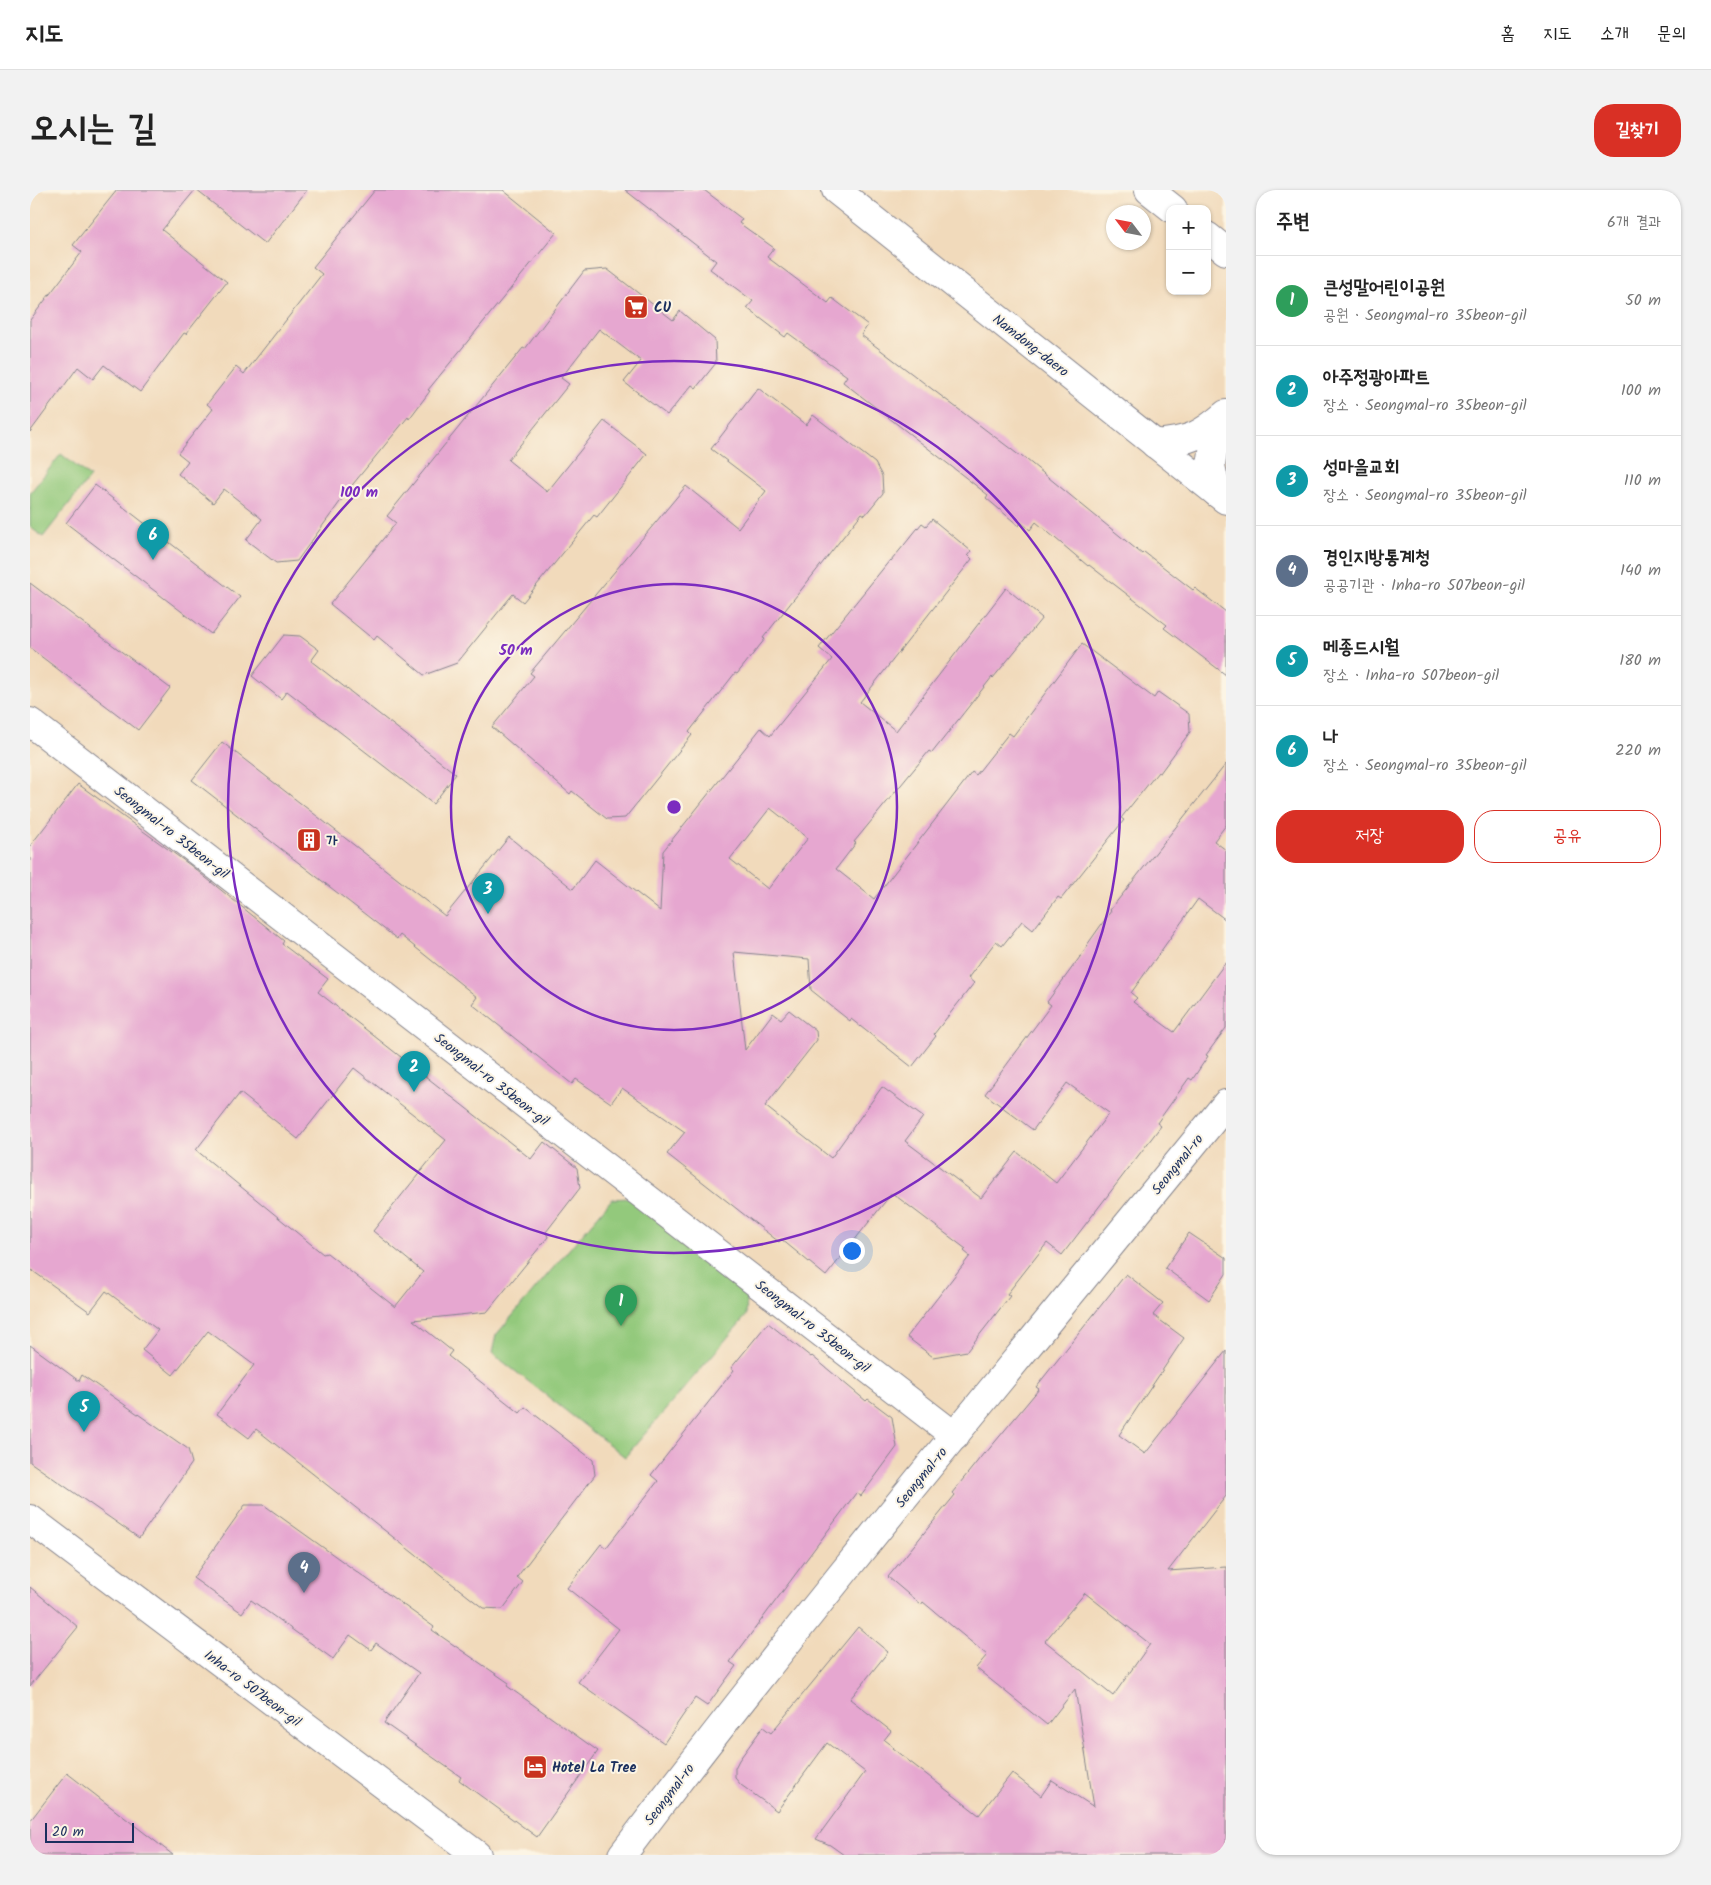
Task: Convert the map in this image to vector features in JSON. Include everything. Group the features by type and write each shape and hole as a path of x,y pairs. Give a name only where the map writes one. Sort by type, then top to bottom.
{"street":[{"name":"Namdong-daero","path":"836,190 1222,496"},
{"path":"1150,190 1168,205"},
{"path":"1211,239 1226,251"},
{"path":"1155,444 1181,442 1207,430 1226,415"},
{"path":"1222,496 1211,466 1215,438 1226,415"},
{"name":"Seongmal-ro 35beon-gil","path":"30,722 955,1436"},
{"name":"Seongmal-ro","path":"622,1855 832,1586 1226,1104"},
{"name":"Inha-ro 507beon-gil","path":"30,1519 477,1855"}],"green space":[{"path":"61,454 90,477 43,537 30,527 30,493"},
{"path":"630,1198 747,1293 746,1316 625,1457 492,1353 496,1335 612,1199"}],"building":[{"path":"117,190 195,190 162,230 227,282 186,334 184,333 140,392 104,365 93,379 78,367 30,432 30,320 82,252 73,245"},
{"path":"196,190 307,190 265,244"},
{"path":"375,190 503,190 556,233 428,390 430,391 409,419 408,417 353,484 297,561 276,563 246,540 262,519 224,489 213,503 178,474 188,461 178,453 213,409 207,404 236,367 244,374 322,274 313,267"},
{"path":"625,190 704,190 742,219 739,223 774,248 767,257 828,303 832,298 868,325 861,335 1021,455 1142,554 1144,552 1193,590 1195,588 1226,612 1226,675 1164,628 1167,625 1088,566 1036,522 1030,530 1021,522 1019,526 986,498 988,495 843,382 847,376 788,333 785,337 747,308 753,301 710,269 716,261"},
{"path":"607,269 673,320 680,311 715,340 716,363 696,388 692,385 667,415 624,382 641,361 599,329 561,378 569,384 508,460 547,492 604,421 647,454 597,517 594,515 523,602 513,594 457,663 424,675 377,636 374,640 330,604 396,523 387,516 523,348 525,349 584,271"},
{"path":"758,388 806,425 813,415 875,463 882,476 883,493 865,515 862,513 763,638 765,639 737,674 735,673 689,732 692,735 625,818 607,819 572,791 570,794 492,727 534,676 530,673 686,486 738,528 766,491 711,449"},
{"path":"95,485 240,597 211,634 66,523"},
{"path":"932,519 971,551 968,555 972,559 860,702 896,731 1006,588 1042,618 932,753 929,751 854,842 856,843 836,869 874,899 972,772 976,775 1009,733 1013,736 1082,644 1154,698 1158,692 1189,714 1190,732 1160,773 1158,772 1121,818 1124,820 1061,899 1058,897 1033,930 1022,921 1002,946 996,941 968,978 974,983 934,1034 936,1036 912,1067 811,990 809,959 734,952 745,1050 773,1013 781,1019 789,1010 816,1031 817,1040 765,1106 831,1158 882,1087 923,1117 905,1141 981,1198 1017,1152 1056,1183 1109,1113 1067,1083 1033,1130 985,1094 1051,1005 1047,1002 1088,946 1110,910 1226,764 1226,825 1214,841 1226,850 1226,920 1198,899 1131,993 1137,998 1133,1002 1174,1032 1226,962 1226,1028 1206,1055 1208,1056 1192,1080 1189,1078 1157,1123 1161,1126 1062,1255 1047,1243 1007,1294 1010,1296 967,1351 933,1357 907,1337 970,1256 964,1251 966,1249 892,1193 826,1276 781,1239 779,1242 667,1154 685,1132 622,1088 611,1103 576,1079 572,1084 472,1004 477,997 400,935 397,939 192,780 222,742 445,916 509,837 573,889 595,860 660,911 663,851 761,728 770,736 832,659 819,648 922,523 926,526","holes":["770,808 808,838 768,889 730,859"]},
{"path":"30,583 170,688 138,730 30,648"},
{"path":"284,635 300,636 319,650 311,661 456,774 433,804 287,691 281,699 252,676"},
{"path":"78,784 190,865 284,941 282,944 328,979 318,992 531,1159 544,1142 577,1168 580,1188 546,1232 548,1237 487,1312 413,1320 452,1351 448,1356 520,1413 525,1407 593,1460 595,1475 517,1577 523,1582 503,1609 483,1608 256,1429 249,1438 217,1414 254,1365 208,1331 173,1375 142,1350 158,1330 106,1291 90,1312 30,1269 30,846","holes":["354,1068 446,1140 373,1231 423,1272 395,1307 327,1253 323,1254 196,1150 240,1093 298,1139"]},
{"path":"1189,1233 1226,1258 1226,1274 1209,1300 1165,1268"},
{"path":"1126,1274 1163,1303 1153,1315 1184,1338 1119,1435 1145,1454 1226,1351 1226,1496 1168,1571 1226,1567 1226,1855 844,1855 830,1845 816,1839 865,1772 827,1743 777,1811 741,1785 735,1778 735,1768 763,1727 771,1733 858,1627 888,1652 850,1699 891,1731 884,1740 892,1748 979,1815 1012,1773 1041,1796 1052,1780 1094,1807 1075,1689 1047,1725 976,1668 987,1655 923,1602 921,1605 888,1577 955,1495 952,1493 984,1453 1039,1389 1036,1387","holes":["1085,1593 1150,1644 1113,1696 1045,1641"]},
{"path":"768,1323 812,1356 866,1401 868,1399 892,1417 897,1447 861,1496 856,1493 730,1662 736,1666 707,1706 695,1698 664,1743 578,1682 619,1629 567,1588 601,1544 606,1548 658,1481 651,1475 734,1370 731,1368"},
{"path":"30,1345 79,1381 82,1375 188,1449 192,1463 139,1538 30,1462"},
{"path":"245,1505 264,1505 434,1627 432,1630 509,1683 507,1686 598,1751 537,1837 459,1780 461,1777 384,1723 419,1673 376,1643 371,1650 350,1635 333,1659 251,1600 242,1613 193,1578"},
{"path":"30,1587 78,1627 30,1686"},
{"path":"67,1773 173,1855 30,1855 30,1821"}],"place":[{"name":"CU","path":"636,307"},
{"name":"나","path":"153,560"},
{"name":"가","path":"309,840"},
{"name":"성마을교회","path":"488,914"},
{"name":"아주정광아파트","path":"414,1092"},
{"name":"큰성말어린이공원","path":"621,1326"},
{"name":"메종드시월","path":"84,1432"},
{"name":"경인지방통계청","path":"304,1593"},
{"name":"Hotel La Tree","path":"535,1767"}]}
